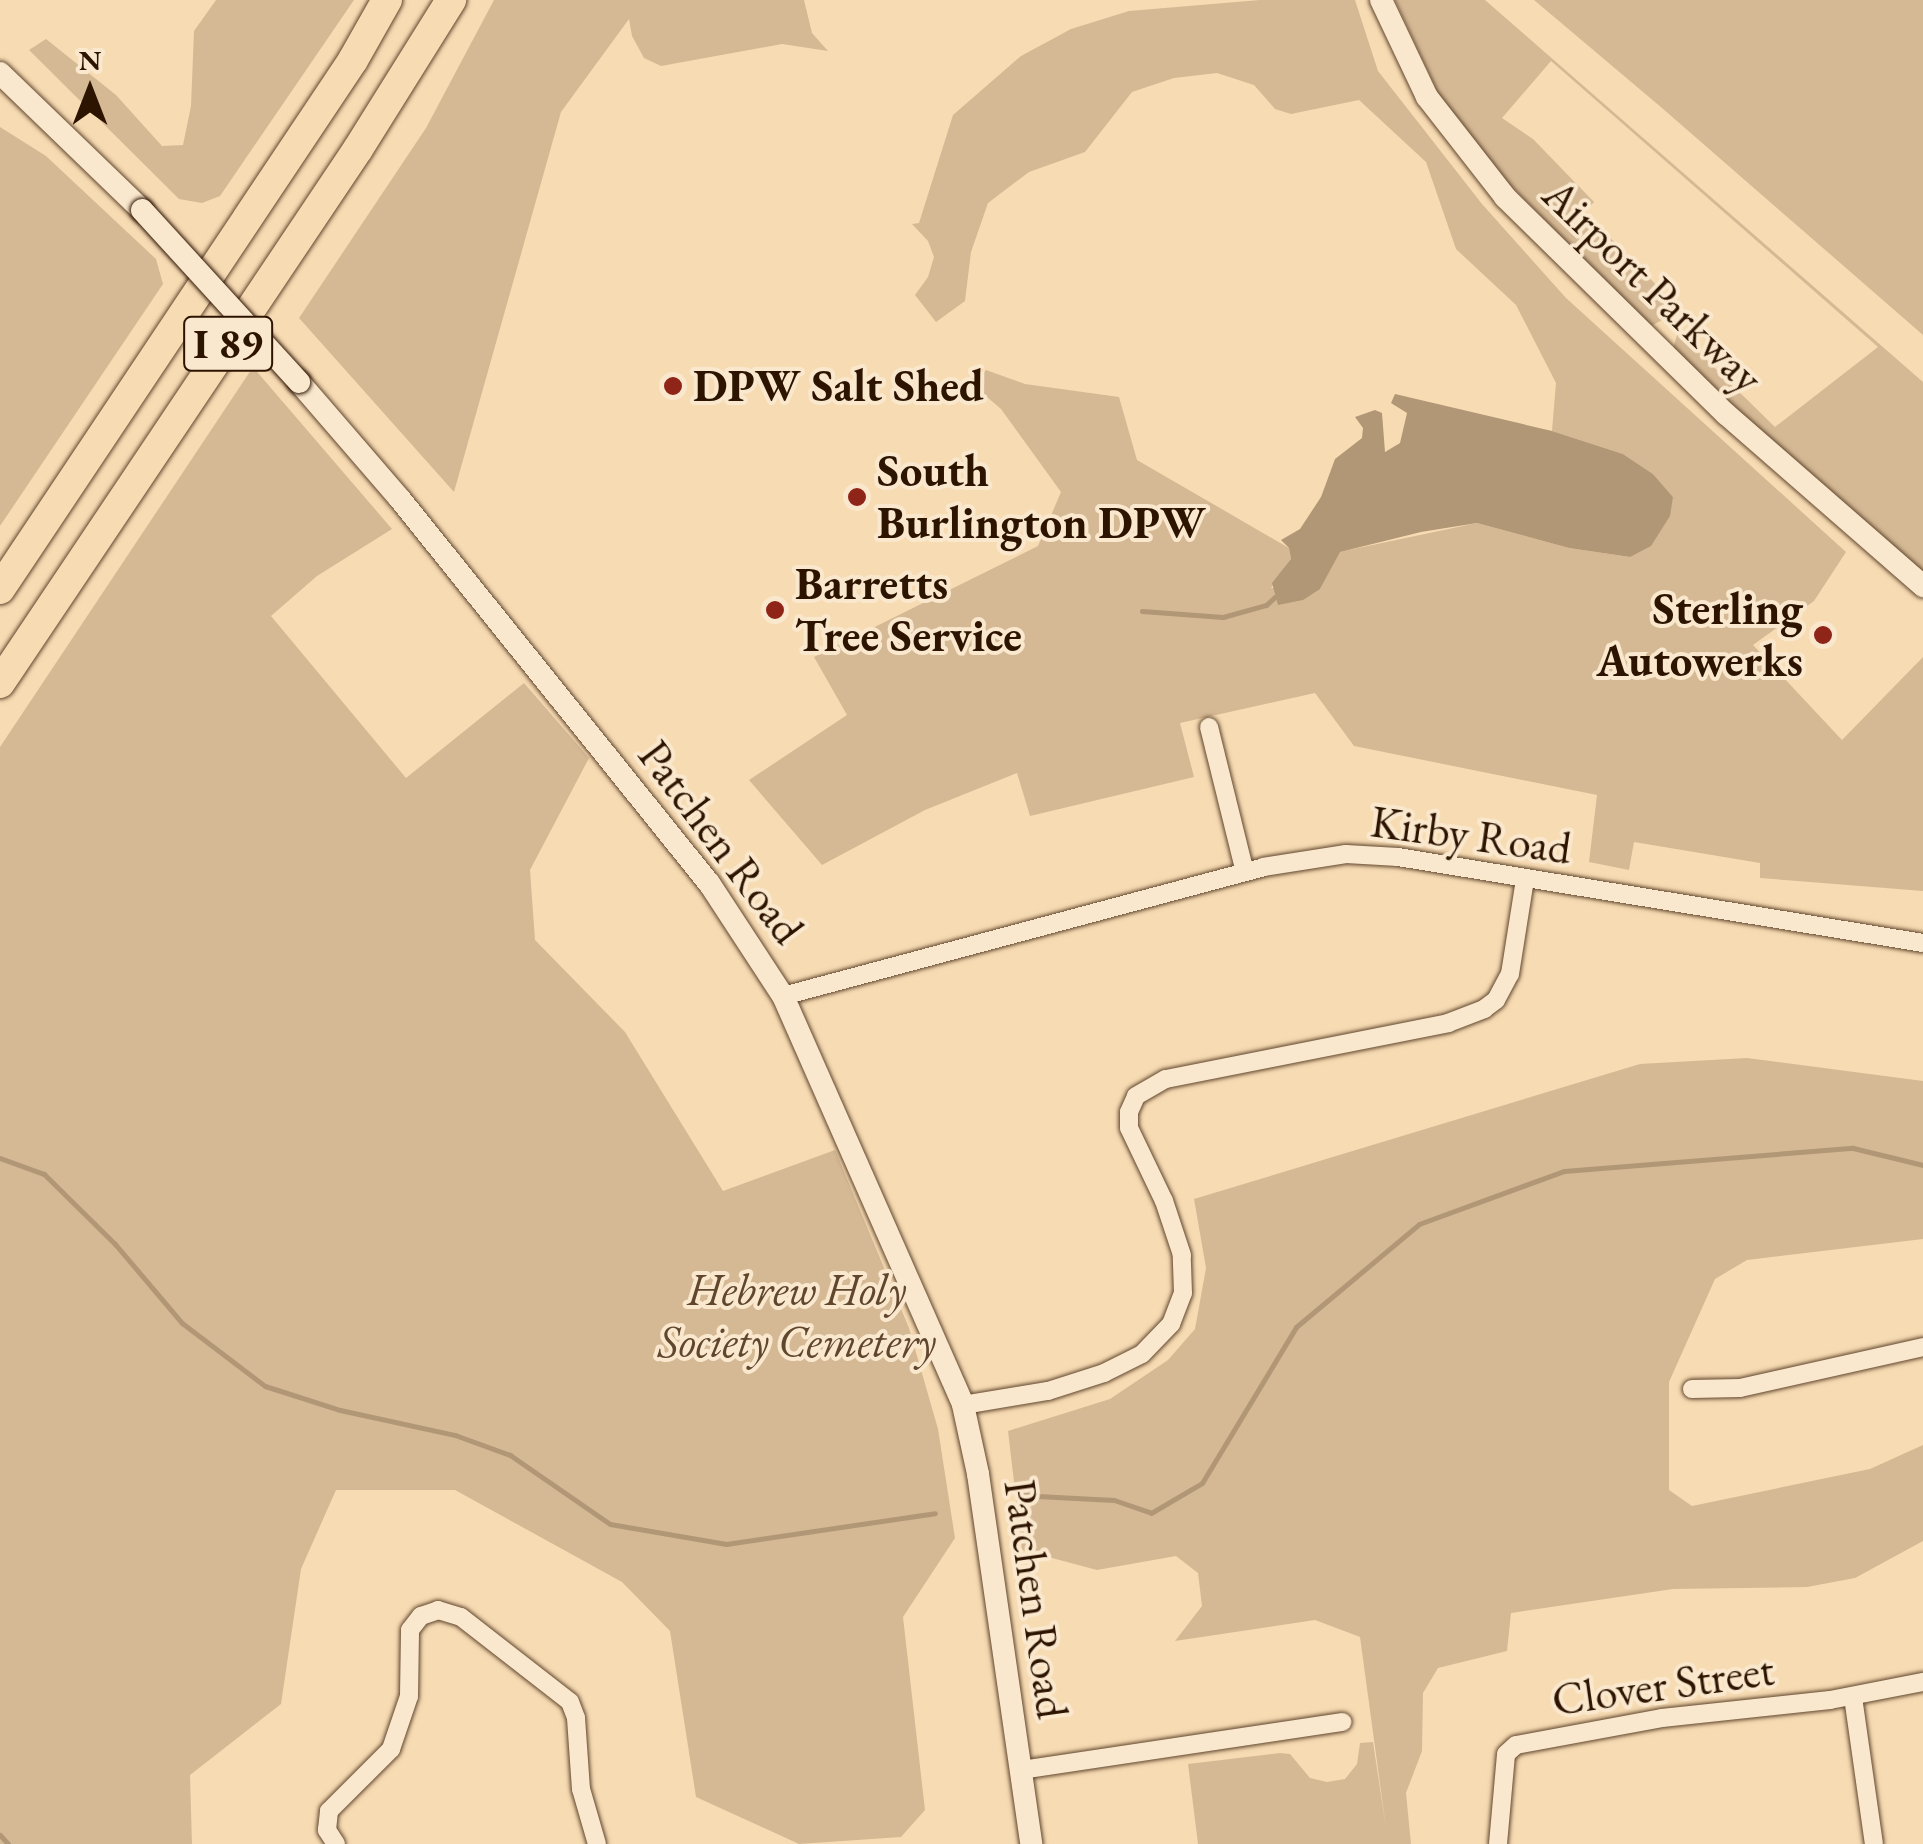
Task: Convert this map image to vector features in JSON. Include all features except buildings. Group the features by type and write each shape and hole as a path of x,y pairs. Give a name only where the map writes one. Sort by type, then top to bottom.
{"highway":[{"name":"I 89","path":"0,589 353,60 387,0"},
{"name":"I 89","path":"0,684 358,149 450,0"}],"street":[{"name":"Airport Parkway","path":"1381,0 1428,98 1506,198 1726,414 1923,586"},
{"name":"Patchen Road","path":"0,74 142,210 400,499 709,883 783,996 963,1405 978,1474 1031,1844"},
{"path":"1209,727 1244,872"},
{"name":"Kirby Road","path":"783,996 1244,872 1318,856 1374,854 1923,944"},
{"path":"963,1405 1048,1391 1104,1373 1142,1354 1171,1324 1182,1293 1182,1255 1164,1201 1129,1128 1129,1112 1136,1096 1166,1080 1433,1027 1484,1009 1496,1000 1510,974 1525,879"},
{"path":"1692,1388 1740,1388 1923,1347"},
{"path":"336,1844 327,1830 329,1811 391,1749 409,1696 410,1630 421,1616 438,1610 461,1618 570,1702 576,1718 581,1788 597,1844"},
{"name":"Clover Street","path":"1498,1844 1509,1748 1662,1718 1853,1697 1923,1682"},
{"path":"1853,1697 1874,1844"},
{"path":"1021,1770 1342,1722"}],"green space":[{"path":"216,0 354,0 220,196 202,203 179,199 29,50 46,39 116,95 162,146 183,145 191,106 194,31"},
{"path":"494,0 804,0 812,33 828,51 782,44 661,66 644,58 632,36 629,19 561,112 454,492 299,318 426,128"},
{"path":"1260,0 1355,0 1378,71 1482,204 1566,298 1846,552 1814,601 1753,645 1842,740 1923,657 1923,891 1760,878 1760,863 1634,842 1629,870 1589,862 1597,795 1354,746 1315,693 1180,723 1194,777 1030,816 1017,773 925,810 822,865 749,780 847,715 814,657 1038,546 1061,492 1001,409 972,384 986,370 1025,384 1119,397 1137,460 1289,548 1291,559 1271,588 1320,589 1339,552 1477,523 1569,548 1630,557 1673,497 1653,474 1623,454 1552,431 1556,383 1516,305 1456,249 1426,162 1359,100 1291,114 1275,109 1254,85 1217,73 1174,78 1132,92 1085,152 1029,172 988,203 971,252 965,301 936,322 915,295 928,277 934,257 928,241 912,224 919,223 953,115 1021,56 1071,29 1129,11"},
{"path":"1395,0 1485,0 1923,382 1923,572 1803,471 1674,351 1678,332 1775,427 1878,347 1551,61 1502,118 1533,139 1594,202 1585,212 1672,301 1671,315 1651,326 1499,174 1440,97"},
{"path":"1534,0 1923,0 1923,335 1662,108"},
{"path":"0,127 46,156 156,259 163,284 0,526"},
{"name":"Hebrew Holy Society Cemetery","path":"253,367 392,529 317,576 271,616 406,778 524,683 589,758 530,870 535,940 625,1032 723,1191 835,1150 909,1328 938,1429 955,1538 903,1617 925,1810 901,1837 799,1844 696,1797 670,1631 622,1582 455,1490 336,1490 301,1569 281,1704 190,1775 192,1844 0,1844 0,747"},
{"path":"1747,1058 1923,1081 1923,1239 1747,1260 1715,1279 1669,1382 1669,1490 1692,1506 1870,1469 1923,1445 1923,1541 1855,1578 1807,1587 1673,1589 1511,1613 1507,1651 1438,1668 1423,1693 1422,1751 1406,1793 1411,1844 1198,1844 1188,1764 1290,1754 1310,1778 1327,1782 1345,1779 1357,1764 1360,1743 1373,1742 1386,1828 1360,1637 1315,1620 1175,1641 1202,1606 1198,1573 1176,1556 1097,1570 1022,1550 1008,1431 1110,1399 1168,1360 1195,1329 1206,1268 1194,1199 1640,1064"}],"shaded area":[{"path":"1395,394 1552,431 1623,454 1653,474 1673,497 1670,516 1651,546 1630,557 1569,548 1477,523 1421,532 1340,552 1320,589 1303,600 1278,605 1272,583 1291,559 1289,548 1281,540 1300,529 1321,497 1335,459 1362,438 1363,428 1355,417 1375,410 1382,413 1385,452 1400,443 1407,413 1391,403"}],"waterway":[{"path":"1142,611 1223,617 1266,605 1275,597"},
{"path":"1018,1495 1114,1500 1151,1513 1202,1483 1296,1327 1419,1224 1564,1171 1853,1148 1923,1165"},
{"path":"0,1158 44,1174 115,1244 182,1323 265,1386 340,1410 455,1435 510,1455 610,1524 726,1544 935,1513"},
{"path":"0,1835 8,1844"}],"place":[{"name":"DPW Salt Shed","path":"673,386"},
{"name":"South Burlington DPW","path":"857,497"},
{"name":"Barretts Tree Service","path":"775,610"},
{"name":"Sterling Autowerks","path":"1823,635"}]}
